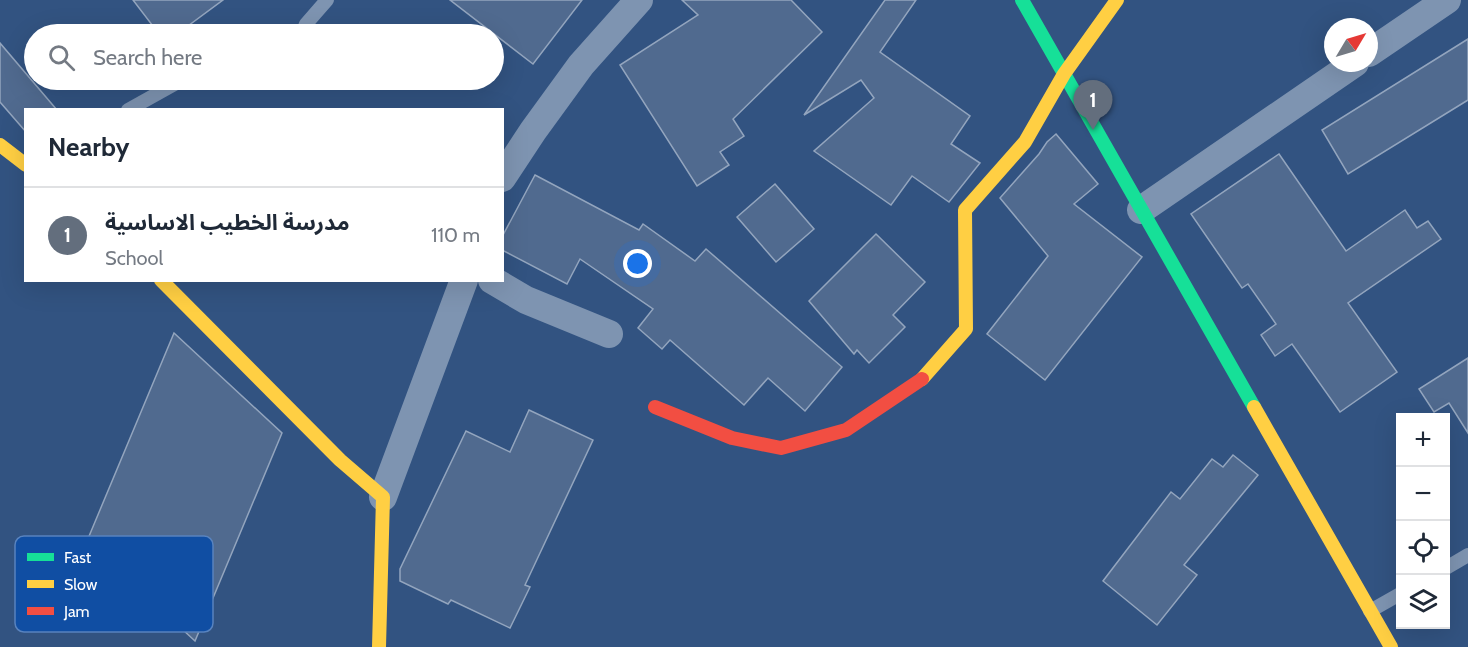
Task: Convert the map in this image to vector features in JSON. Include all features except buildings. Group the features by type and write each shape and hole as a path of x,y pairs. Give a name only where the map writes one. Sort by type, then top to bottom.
{"street":[{"path":"504,175 533,130 581,65 639,0"},
{"path":"1022,0 1391,647"},
{"path":"655,406 732,438 781,448 846,430 920,381 966,328 968,276 965,210 1025,142 1064,74 1117,0"},
{"path":"1378,47 1447,0"},
{"path":"1141,210 1342,72"},
{"path":"0,145 24,163"},
{"path":"163,282 340,460 383,497"},
{"path":"379,647 383,497 463,282"},
{"path":"495,282 526,300 609,334"}],"lane":[{"path":"306,24 327,0"},
{"path":"132,108 164,90"},
{"path":"1450,566 1468,555"},
{"path":"1370,611 1396,597"}],"traffic: fast":[{"path":"1022,0 1254,407"}],"traffic: slow":[{"path":"922,379 966,329 965,210 1025,142 1064,74 1117,0"},
{"path":"0,145 24,163"},
{"path":"163,282 340,460 383,497 379,647"},
{"path":"1254,407 1391,647"}],"traffic: jam":[{"path":"655,407 732,438 781,448 846,430 922,379"}],"place":[{"name":"مدرسة الخطيب الاساسية","path":"1093,130"}]}
